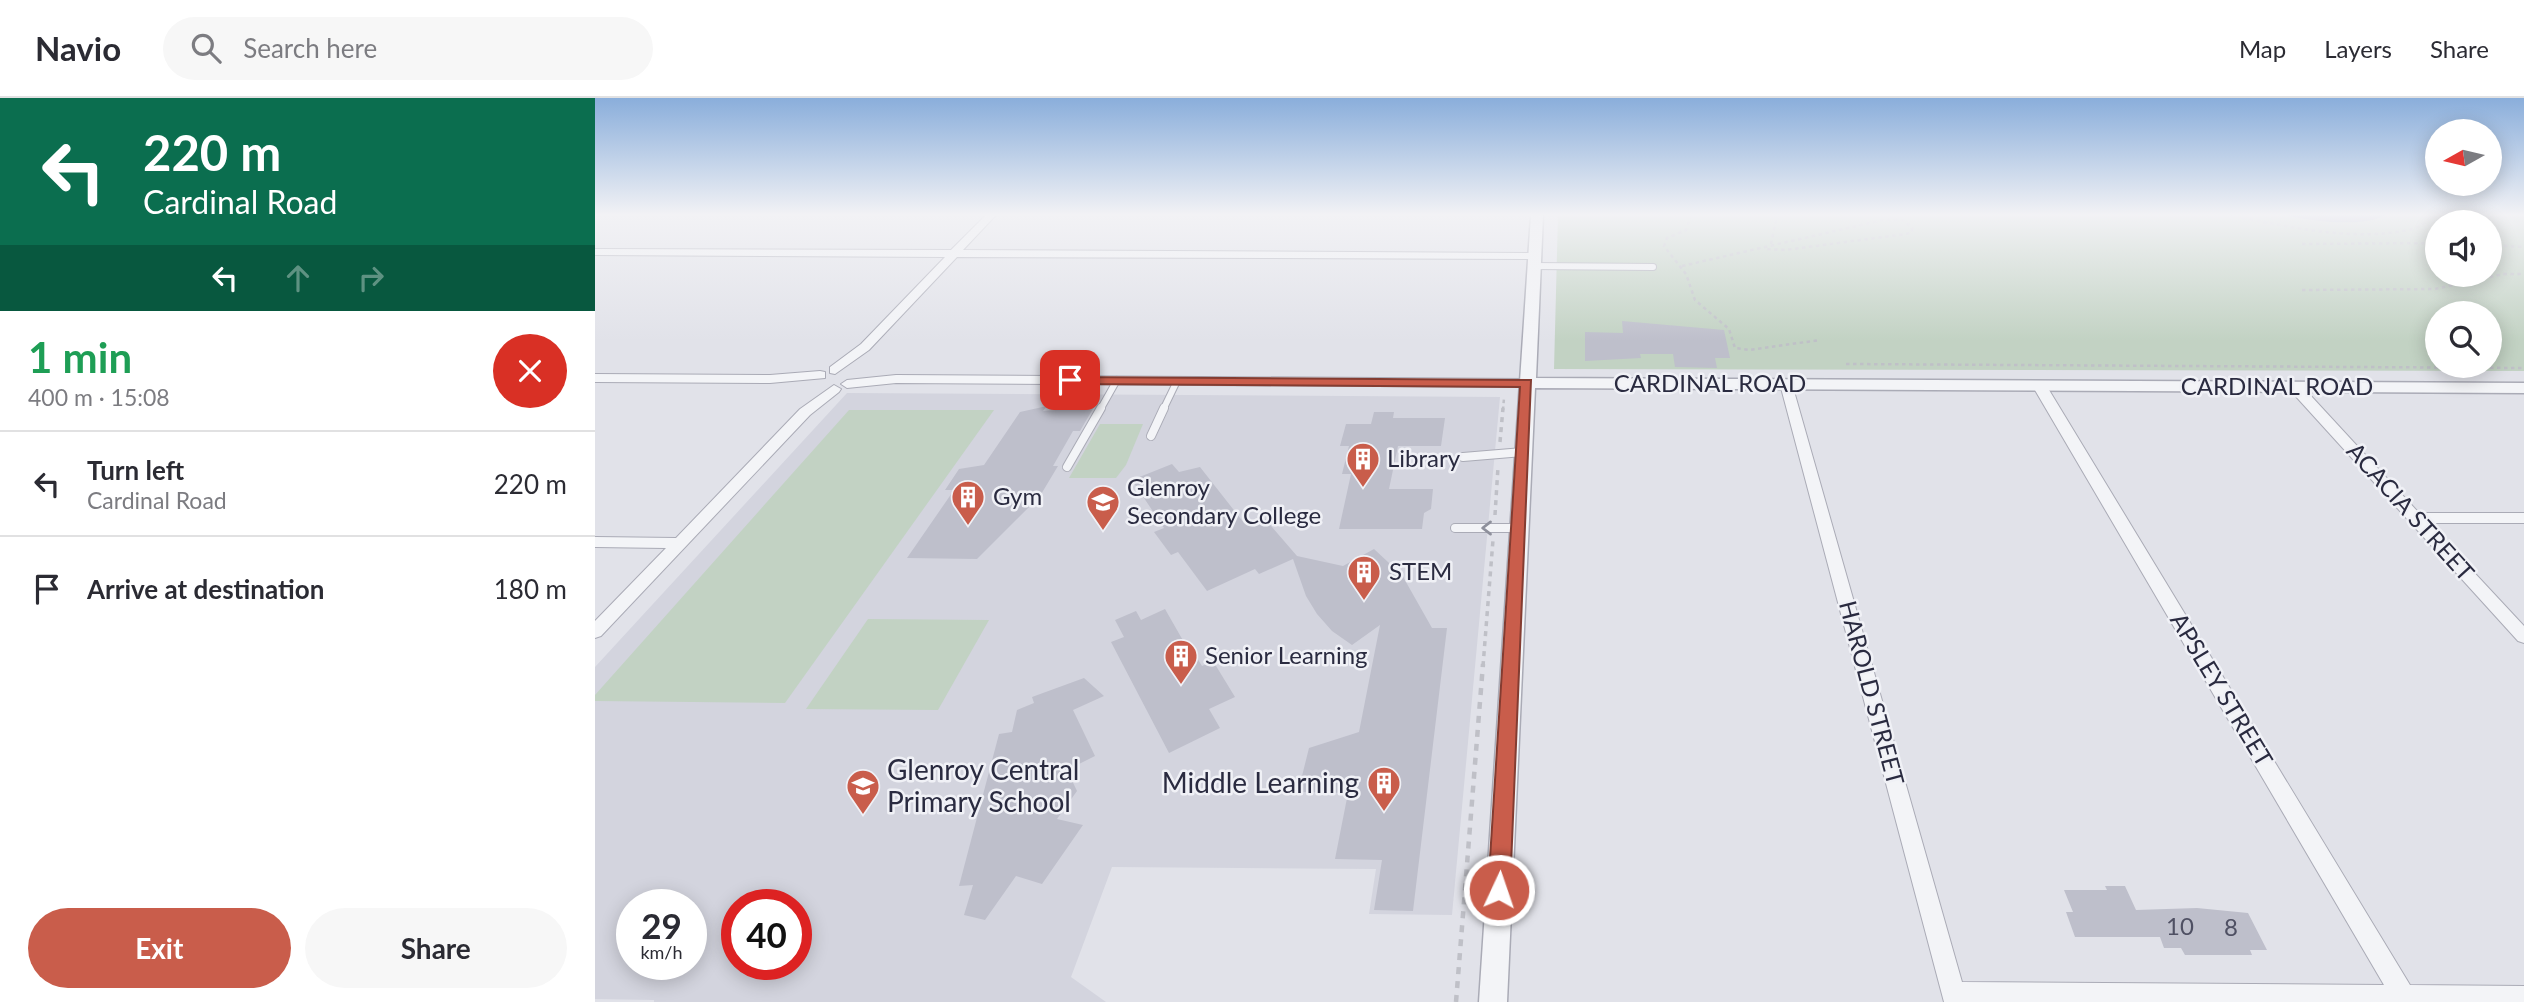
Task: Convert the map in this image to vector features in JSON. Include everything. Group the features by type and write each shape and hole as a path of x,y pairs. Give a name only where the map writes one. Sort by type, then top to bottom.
{"street":[{"path":"805,412 817,383 865,347 951,257"},
{"path":"1218,257 1534,261"},
{"path":"1493,1002 1534,257"},
{"path":"595,632 805,412 851,376 865,347"},
{"path":"835,370 851,376"},
{"name":"CARDINAL ROAD","path":"851,376 896,379 2524,388"},
{"path":"595,378 770,379 817,383 834,389"},
{"name":"HAROLD STREET","path":"1786,384 1954,998"},
{"name":"APSLEY STREET","path":"2039,386 2403,995"},
{"name":"ACACIA STREET","path":"2295,387 2524,637"},
{"path":"2416,518 2524,518"},
{"path":"595,542 680,543"},
{"path":"1954,998 2403,995 2524,997"}],"lane":[{"path":"1534,261 1653,267"},
{"path":"1067,467 1117,380"},
{"path":"1151,436 1177,381"},
{"path":"1463,457 1523,452"},
{"path":"1455,528 1519,528"}],"path":[{"path":"1674,257 1682,266 1695,300 1729,329 1738,350 1820,340"},
{"path":"1682,266 1726,257"},
{"path":"2302,290 2435,289 2503,274 2524,274"},
{"path":"1846,364 2524,368"}],"shaded area":[{"name":"Glenroy Secondary College","path":"847,393 1500,397 1452,915 1369,914 1376,869 1112,867 1071,977 1106,1002 654,1002 595,999 595,667"}],"green space":[{"path":"1557,257 2425,257 2425,287 2502,287 2502,257 2524,257 2524,371 2502,371 2502,301 2425,301 2425,371 1554,369"},
{"path":"849,410 994,410 785,703 595,701 595,695"},
{"path":"1100,424 1143,424 1126,465 1116,478 1069,478"},
{"path":"868,619 989,620 938,710 806,709"}],"building":[{"path":"1622,321 1724,330 1730,358 1715,358 1717,368 1675,367 1673,354 1640,354 1641,358 1585,361 1585,332 1623,333"},
{"path":"1047,406 1043,411 1094,407 1080,431 1073,431 1053,466 1058,466 1040,496 977,559 907,558 954,490 945,490 959,469 984,465 1020,412"},
{"path":"1374,412 1394,412 1393,418 1445,418 1441,446 1398,446 1389,489 1433,489 1431,509 1424,513 1422,529 1339,529 1351,474 1342,474 1349,446 1340,446 1346,424 1371,424"},
{"path":"1172,464 1179,472 1200,467 1244,523 1265,519 1297,556 1343,566 1374,549 1402,575 1432,628 1447,628 1413,911 1374,910 1382,860 1335,859 1348,793 1298,792 1309,748 1359,732 1380,625 1352,645 1332,631 1306,596 1293,559 1259,574 1255,569 1207,591 1178,552 1171,555 1154,532 1164,528 1132,480"},
{"name":"Senior Learning","path":"1165,609 1189,651 1192,650 1202,666 1213,661 1235,697 1209,709 1220,728 1169,753 1111,642 1124,637 1115,620 1136,611 1141,620"},
{"path":"1084,678 1104,696 1073,710 1095,756 1067,770 1077,791 1057,819 1083,825 1042,884 1016,876 985,920 964,915 973,885 959,886 999,734 1012,732 1017,710 1034,703 1032,697"},
{"path":"2105,886 2125,886 2136,910 2197,908 2248,913 2267,950 2250,950 2252,955 2185,955 2181,948 2164,948 2160,937 2075,937 2066,912 2073,912 2064,890 2107,890"}],"place":[{"name":"Library","path":"1363,489"},
{"name":"Gym","path":"968,527"},
{"name":"Glenroy Secondary College","path":"1103,532"},
{"name":"STEM","path":"1364,602"},
{"name":"Senior Learning","path":"1181,686"},
{"name":"Middle Learning","path":"1384,813"},
{"name":"Glenroy Central Primary School","path":"863,816"}],"route":[{"path":"1070,380 1527,383 1499,890"}]}
